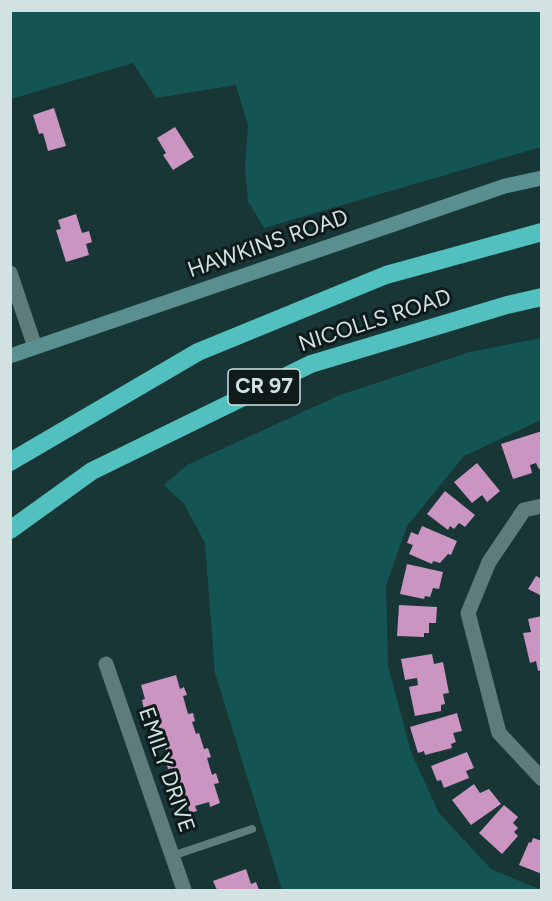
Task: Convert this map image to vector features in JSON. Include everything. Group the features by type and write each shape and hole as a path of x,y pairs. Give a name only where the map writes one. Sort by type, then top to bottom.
{"highway":[{"name":"NICOLLS ROAD","path":"10,462 198,352 386,275 542,232"},
{"name":"NICOLLS ROAD","path":"10,530 92,471 311,364 507,304 542,297"}],"street":[{"name":"HAWKINS ROAD","path":"10,356 505,186 542,178"},
{"path":"10,273 35,347"},
{"path":"542,506 524,510 489,562 468,613 499,733 542,779"},
{"name":"EMILY DRIVE","path":"106,664 184,891"}],"lane":[{"path":"172,856 252,829"}],"shaded area":[{"path":"539,10 542,18 541,147 264,228 248,201 245,166 248,125 236,85 156,98 133,63 11,99 11,11"},
{"path":"541,338 541,420 464,456 407,526 386,586 388,666 411,752 439,813 491,869 541,890 282,890 215,673 205,543 184,504 164,485 187,465 340,395 470,352"}],"building":[{"path":"54,108 66,146 48,151 43,133 39,134 33,115"},
{"path":"175,127 194,157 173,170 163,155 166,153 157,138"},
{"path":"76,214 82,233 89,231 92,242 86,244 89,255 66,262 56,230 61,229 58,220"},
{"path":"542,431 542,469 539,469 536,463 530,465 532,473 513,479 501,444"},
{"path":"477,463 500,491 487,502 482,495 472,503 454,482"},
{"path":"445,491 475,515 465,527 459,523 454,529 450,526 448,530 427,514"},
{"path":"422,526 457,541 451,555 448,554 440,563 433,561 432,564 409,554 413,545 407,543 411,532 418,535"},
{"path":"407,564 443,572 439,589 433,588 430,597 425,596 424,599 400,594"},
{"path":"536,576 542,579 542,596 528,589"},
{"path":"399,605 437,607 436,623 429,623 429,633 424,633 424,637 397,636"},
{"path":"542,616 542,670 538,671 536,661 530,663 523,633 531,632 528,619"},
{"path":"432,654 434,664 443,662 449,693 443,694 445,704 441,705 441,711 415,716 409,687 418,685 417,678 405,680 401,659"},
{"path":"176,675 180,689 184,687 187,695 183,696 188,714 193,713 195,721 192,722 196,734 199,733 204,749 208,748 211,757 207,758 212,775 216,773 219,783 214,784 220,803 210,807 209,802 195,806 197,811 190,813 184,795 178,797 175,787 179,786 174,768 168,769 166,761 169,760 165,747 163,748 158,733 154,734 151,725 154,724 149,708 144,710 142,700 145,699 141,685"},
{"path":"457,713 462,731 453,733 456,742 451,744 452,748 425,755 424,751 418,753 410,727"},
{"path":"467,752 474,768 466,771 469,778 444,788 441,780 437,781 431,766"},
{"path":"474,784 480,793 489,789 501,804 471,825 452,800"},
{"path":"504,805 518,817 513,823 518,828 514,832 518,836 502,854 479,833"},
{"path":"533,838 542,841 542,874 519,865"},
{"path":"246,869 251,884 256,882 259,890 217,890 213,881"}]}
